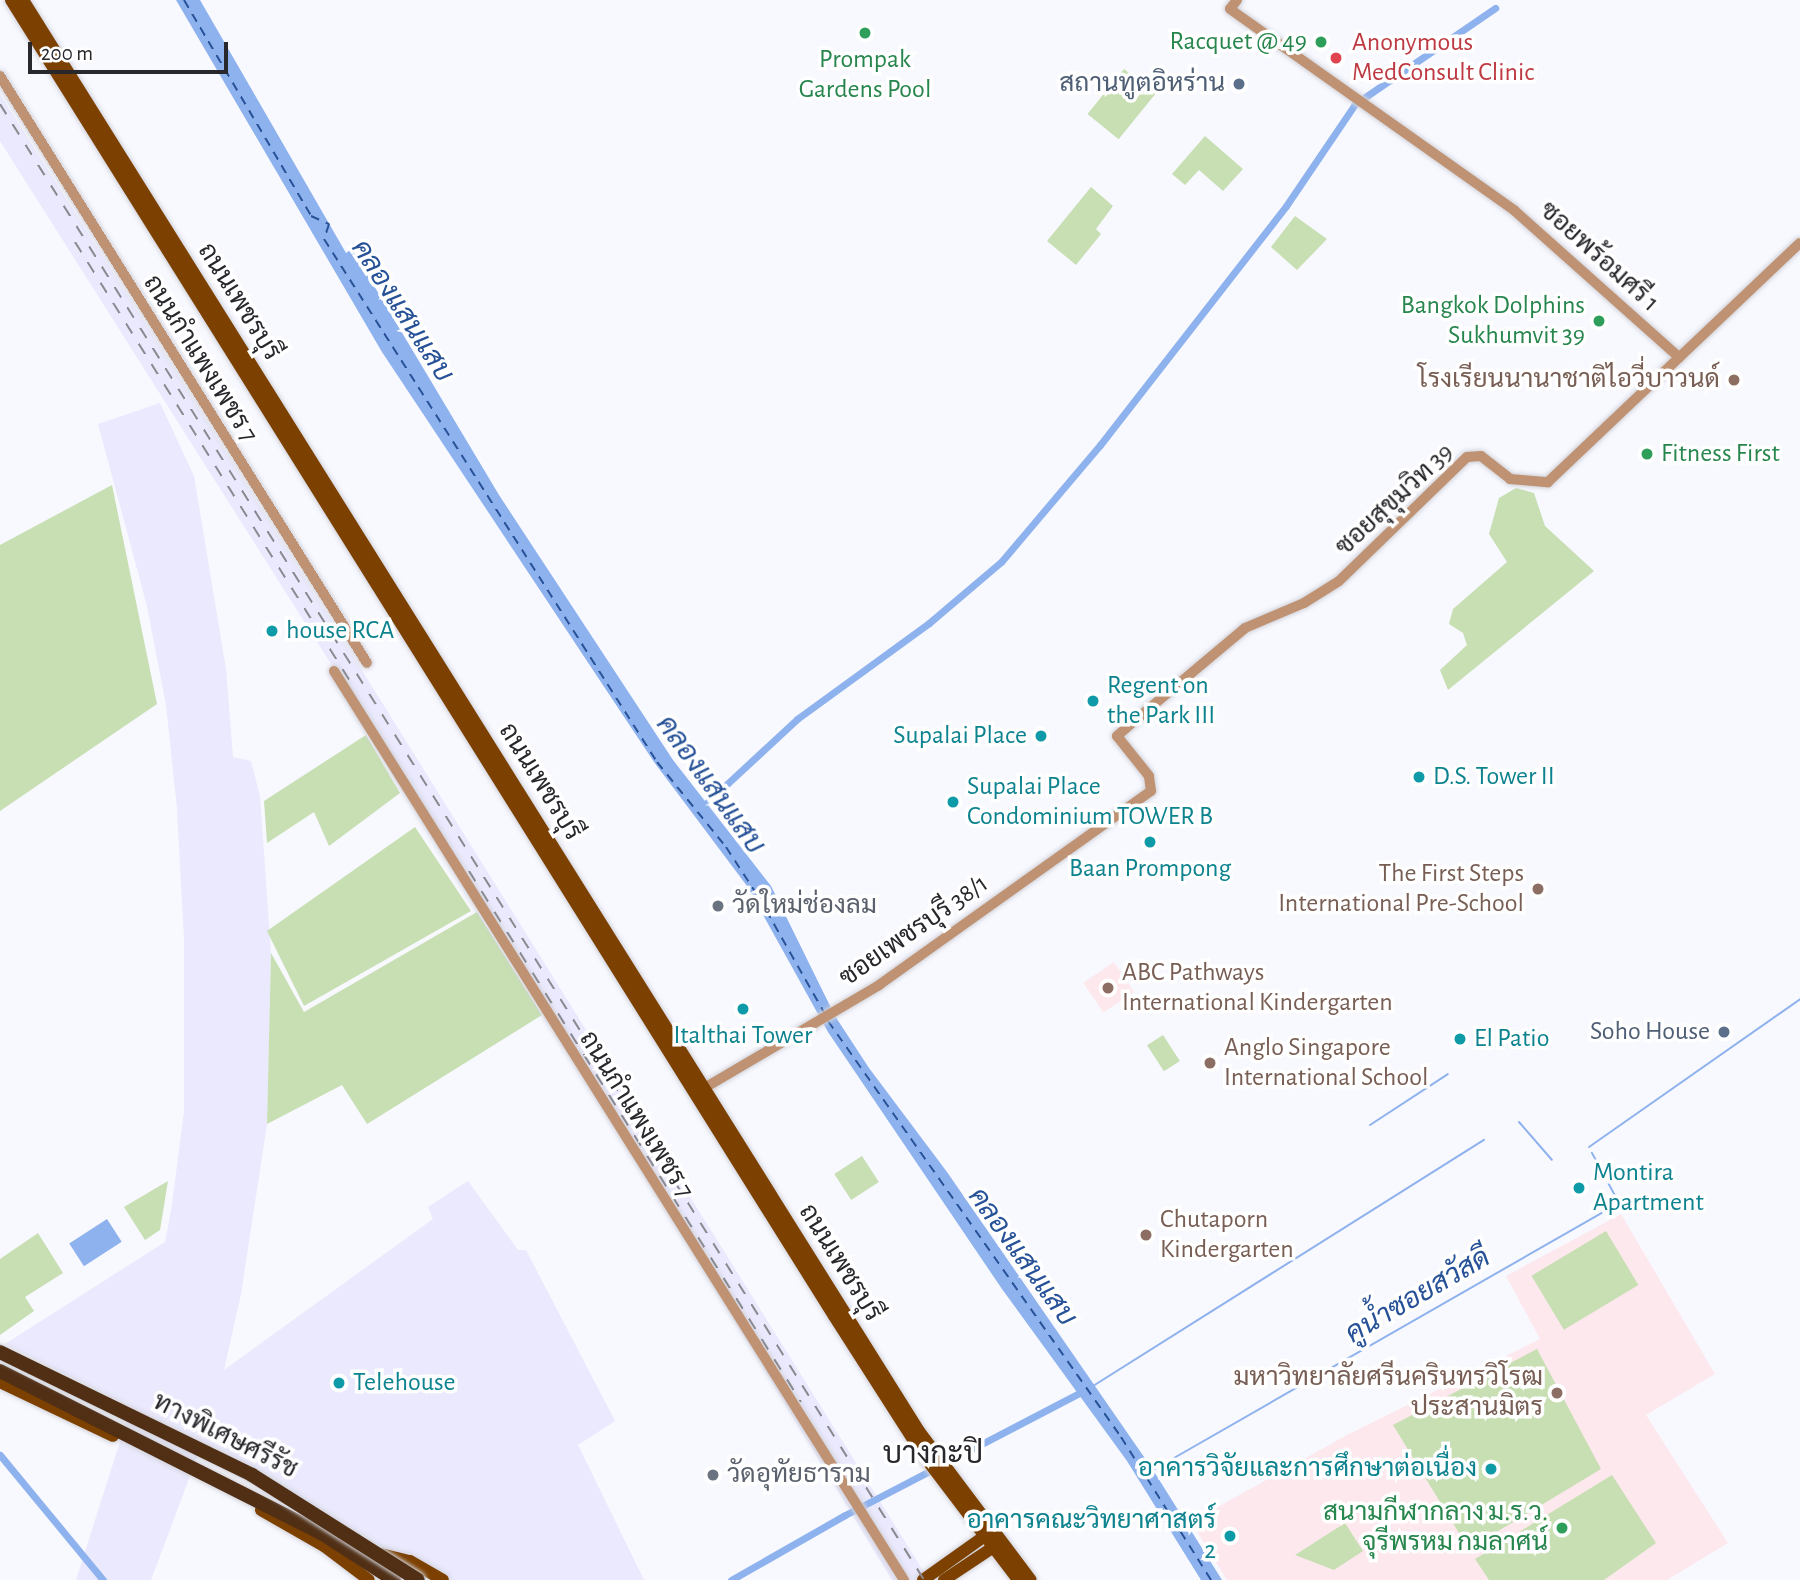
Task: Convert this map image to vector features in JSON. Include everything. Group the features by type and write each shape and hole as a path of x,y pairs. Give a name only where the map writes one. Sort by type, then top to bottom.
{"highway":[{"name":"ทางพิเศษศรีรัช","path":"0,1352 252,1475 418,1580"},
{"name":"ทางพิเศษศรีรัช","path":"0,1371 297,1520 394,1580"}],"main road":[{"name":"ถนนเพชรบุรี","path":"11,0 32,24 833,1305 936,1465 985,1535 997,1544 1018,1580"},
{"name":"ถนนเพชรบุรี","path":"23,0 32,24"},
{"path":"0,1359 224,1467 374,1553 410,1580"},
{"path":"0,1382 291,1526 367,1577"},
{"name":"ถนนเพชรบุรี","path":"936,1465 997,1544 1031,1580"},
{"path":"944,1580 985,1535"},
{"path":"930,1578 968,1556 997,1544"},
{"path":"374,1553 410,1561 443,1580"}],"street":[{"name":"ซอยพร้อมศรี 1","path":"1237,0 1230,9 1529,222 1679,357"},
{"name":"ถนนกำแพงเพชร 7","path":"0,76 367,663"},
{"name":"ซอยสุขุมวิท 39","path":"1151,791 1149,776 1117,736 1245,628 1331,587 1467,457 1481,456 1510,480 1544,484 1800,243"},
{"name":"ถนนกำแพงเพชร 7","path":"334,671 904,1580"},
{"name":"ซอยเพชรบุรี 38/1","path":"699,1091 850,1002 1151,791"}],"shaded area":[{"path":"0,94 929,1580 892,1580 426,814 0,141"},
{"path":"160,403 194,476 226,669 233,757 251,761 260,796 271,953 267,1124 241,1294 224,1370 433,1219 428,1207 468,1181 518,1250 526,1250 615,1421 578,1445 644,1580 451,1580 410,1555 383,1549 202,1444 151,1580 76,1580 131,1407 5,1344 165,1242 171,1211 184,1112 184,939 177,809 166,705 147,606 98,424"},
{"name":"ABC Pathways International Kindergarten","path":"1114,962 1134,992 1103,1013 1083,983"},
{"name":"มหาวิทยาลัยศรีนครินทรวิโรฒ ประสานมิตร","path":"1621,1214 1715,1374 1646,1415 1728,1543 1667,1580 1227,1580 1191,1522 1347,1435 1540,1339 1506,1276"}],"green space":[{"path":"1124,69 1155,94 1119,139 1087,114"},
{"path":"1205,136 1243,169 1223,191 1199,170 1185,185 1172,174"},
{"path":"1091,187 1113,206 1096,229 1101,234 1076,265 1047,241"},
{"path":"1295,216 1327,239 1297,270 1271,247"},
{"path":"112,485 157,704 0,811 0,545"},
{"path":"1516,488 1534,493 1545,526 1594,571 1448,690 1440,670 1467,645 1463,633 1449,624 1453,609 1507,562 1489,534 1499,498"},
{"path":"366,735 400,793 329,846 314,812 267,843 264,801"},
{"path":"415,827 471,911 304,1006 267,931"},
{"path":"477,912 542,1015 367,1124 342,1085 267,1124 271,953 304,1012"},
{"path":"1163,1035 1180,1061 1164,1071 1147,1045"},
{"path":"862,1156 879,1182 851,1200 834,1174"},
{"path":"168,1181 160,1230 145,1240 124,1207"},
{"path":"1606,1231 1638,1285 1564,1330 1531,1276"},
{"path":"38,1233 63,1273 25,1297 34,1311 0,1335 0,1259"},
{"path":"1537,1349 1601,1469 1475,1545 1459,1533 1393,1425"},
{"name":"สนามกีฬากลาง ม.ร.ว. จุรีพรหม กมลาศน์","path":"1612,1475 1656,1543 1604,1580 1489,1580 1475,1559"},
{"path":"1345,1523 1363,1551 1334,1570 1295,1555"}],"water":[{"path":"176,0 200,0 346,253 352,249 499,495 673,760 771,886 835,1016 869,1068 947,1172 1153,1470 1222,1580 1201,1580 1127,1461 1002,1289 828,1032 747,886 654,762 382,352"},
{"path":"107,1219 122,1242 84,1266 69,1244"}],"waterway":[{"name":"คลองแสนแสบ","path":"701,808 797,719 929,623 1001,562 1100,445 1286,206 1355,104 1495,8"},
{"name":"คูน้ำซอยสวัสดี","path":"1589,1147 1800,999"},
{"name":"คูน้ำซอยสวัสดี","path":"1370,1125 1448,1074"},
{"name":"คูน้ำซอยสวัสดี","path":"1519,1122 1552,1160"},
{"name":"คูน้ำซอยสวัสดี","path":"1093,1386 1484,1140"},
{"name":"คูน้ำซอยสวัสดี","path":"1153,1470 1619,1203 1592,1153"},
{"path":"731,1580 845,1515 1085,1390"},
{"path":"0,1455 103,1580"}],"ferry route":[{"path":"184,0 311,216 329,224 324,239 657,762 726,847 758,896 824,1012"},
{"path":"828,1021 1121,1437 1211,1580"}],"railway":[{"path":"0,104 924,1580"},
{"path":"75,242 350,681"},
{"path":"469,871 801,1402"}],"place":[{"name":"Prompak Gardens Pool","path":"865,33"},
{"name":"Racquet @ 49","path":"1321,42"},
{"name":"Anonymous MedConsult Clinic","path":"1336,58"},
{"name":"สถานทูตอิหร่าน","path":"1239,84"},
{"name":"Bangkok Dolphins Sukhumvit 39","path":"1599,321"},
{"name":"โรงเรียนนานาชาติไอวี่บาวนด์","path":"1734,380"},
{"name":"Fitness First","path":"1647,454"},
{"name":"house RCA","path":"272,631"},
{"name":"Regent on the Park III","path":"1093,701"},
{"name":"Supalai Place","path":"1041,736"},
{"name":"D.S. Tower II","path":"1419,777"},
{"name":"Supalai Place Condominium TOWER B","path":"953,802"},
{"name":"Baan Prompong","path":"1150,842"},
{"name":"The First Steps International Pre-School","path":"1538,889"},
{"name":"วัดใหม่ช่องลม","path":"718,906"},
{"name":"ABC Pathways International Kindergarten","path":"1108,988"},
{"name":"Italthai Tower","path":"743,1009"},
{"name":"Soho House","path":"1724,1032"},
{"name":"El Patio","path":"1460,1039"},
{"name":"Anglo Singapore International School","path":"1210,1063"},
{"name":"Montira Apartment","path":"1579,1188"},
{"name":"Chutaporn Kindergarten","path":"1146,1235"},
{"name":"Telehouse","path":"339,1383"},
{"name":"มหาวิทยาลัยศรีนครินทรวิโรฒ ประสานมิตร","path":"1557,1393"},
{"name":"อาคารวิจัยและการศึกษาต่อเนื่อง","path":"1491,1469"},
{"name":"วัดอุทัยธาราม","path":"713,1475"},
{"name":"สนามกีฬากลาง ม.ร.ว. จุรีพรหม กมลาศน์","path":"1562,1528"},
{"name":"อาคารคณะวิทยาศาสตร์ 2","path":"1230,1536"}],"district":[{"name":"บางกะปิ","path":"933,1454"}]}
